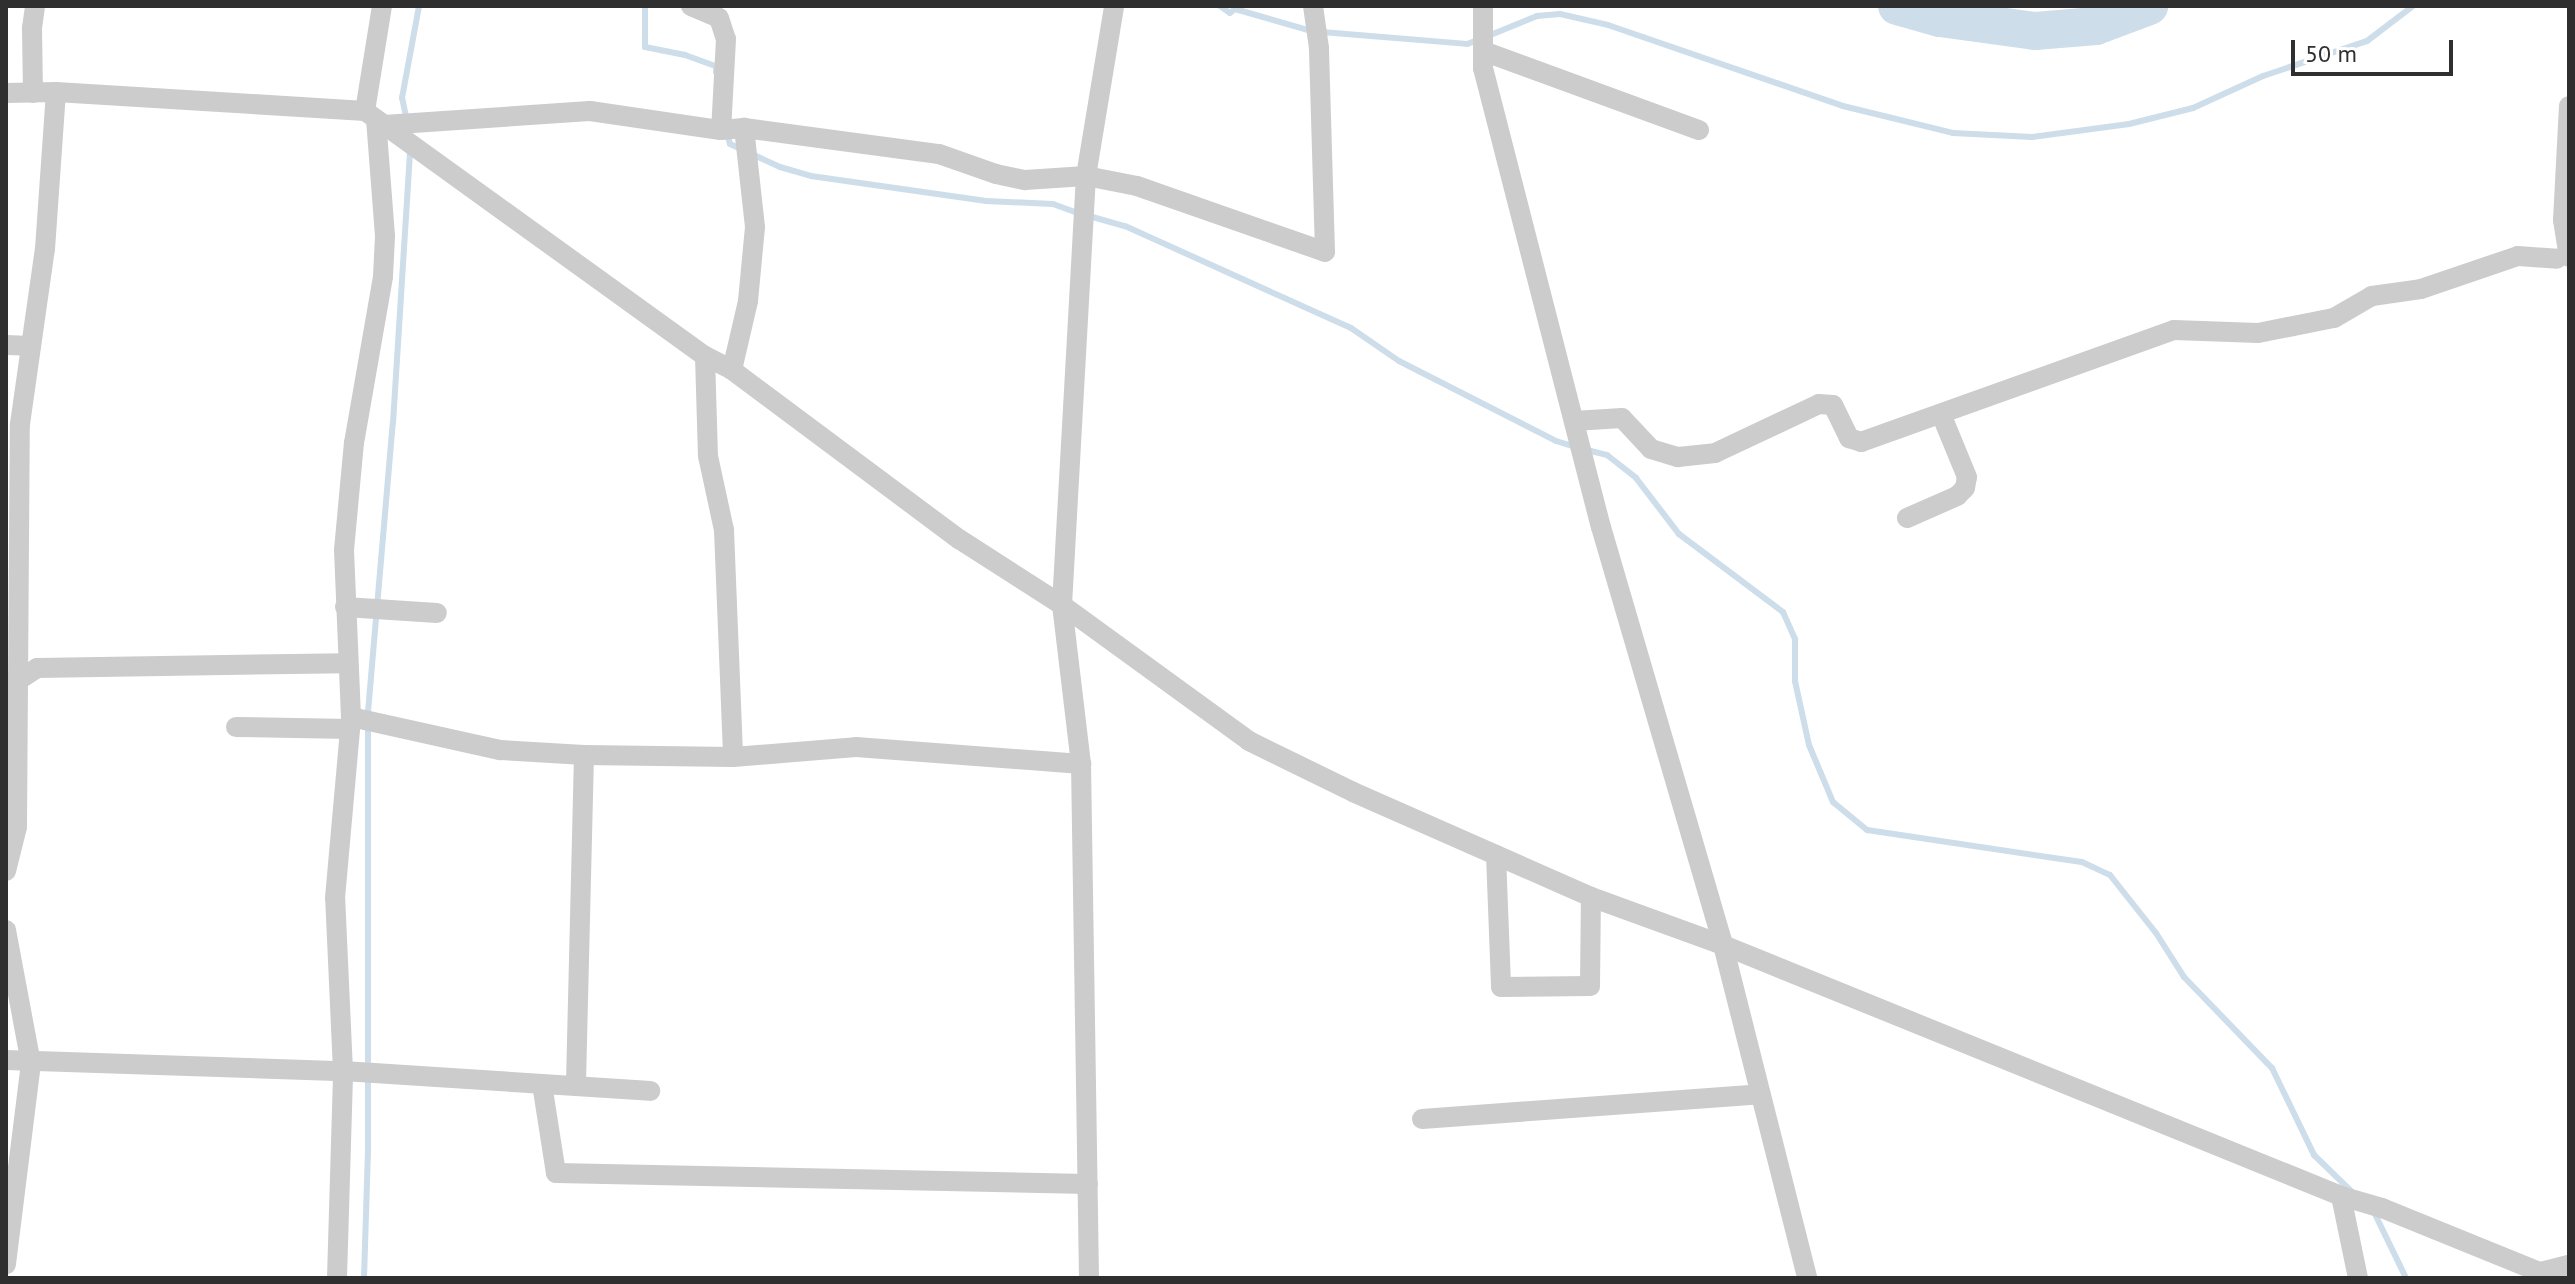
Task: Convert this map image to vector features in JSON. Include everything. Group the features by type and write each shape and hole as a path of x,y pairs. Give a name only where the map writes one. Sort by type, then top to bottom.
{"street":[{"path":"33,93 32,28 35,6"},
{"path":"337,1278 343,1071 335,898 350,723 344,550 354,443 383,276 385,236 375,118 382,6"},
{"path":"691,6 719,18 726,39 721,130"},
{"path":"1089,1278 1081,764 1062,605 1086,176 1114,6"},
{"path":"6,93 56,92 375,118 590,111 721,130 744,128 939,154 996,174 1025,180 1086,176 1137,186 1325,252 1319,48 1313,6"},
{"path":"1483,6 1483,68 1605,542 1723,945 1807,1278"},
{"path":"1483,51 1699,130"},
{"path":"6,871 17,827 12,686 20,424 45,249 56,92"},
{"path":"1574,421 1622,418 1651,449 1678,457 1715,453 1819,404 1833,405 1849,438 1861,442 2174,330 2274,330 2334,318 2372,296 2421,289 2518,256 2563,258 2569,106"},
{"path":"375,118 705,356 732,370 959,539 1062,605 1249,741 1353,792 1591,897 1723,945 2341,1196 2382,1208 2540,1272 2569,1265"},
{"path":"732,370 748,301 755,227 744,128"},
{"path":"6,345 31,346"},
{"path":"705,356 708,456 724,530 733,757"},
{"path":"1907,518 1957,496 1965,488 1967,477 1941,414"},
{"path":"345,607 437,613"},
{"path":"12,686 37,668 346,663"},
{"path":"236,727 350,723 500,750 584,755 733,757 856,747 1081,764"},
{"path":"576,1086 584,755"},
{"path":"1496,855 1501,987 1590,986 1591,897"},
{"path":"6,930 31,1063 6,1264"},
{"path":"6,1060 343,1071 650,1091"},
{"path":"542,1084 556,1173 1088,1184"},
{"path":"1422,1119 1760,1094"},
{"path":"2341,1196 2358,1278"}],"waterway":[{"path":"407,121 402,98 419,6"},
{"path":"645,6 645,47 685,55 716,66 716,72"},
{"path":"1220,6 1230,13 1235,9 1311,31"},
{"path":"1897,6 1940,18 2035,31 2096,26 2149,6"},
{"path":"1488,36 1537,16 1560,14 1608,25 1843,106 1953,133 2032,137 2129,124 2193,108 2263,76 2367,41 2413,6"},
{"path":"1322,32 1467,44 1478,40"},
{"path":"727,134 730,144 780,167 811,176 986,201 1053,204 1078,213"},
{"path":"364,1278 368,1150 368,712 393,423 410,152"},
{"path":"1089,216 1125,226 1351,328 1399,361 1556,441 1576,447"},
{"path":"1587,450 1607,455 1636,478 1679,534 1783,612 1795,639 1795,681 1809,745 1833,802 1867,830 2082,862 2110,875 2156,933 2184,977 2272,1068 2314,1155 2352,1192"},
{"path":"2373,1210 2406,1278"}]}
